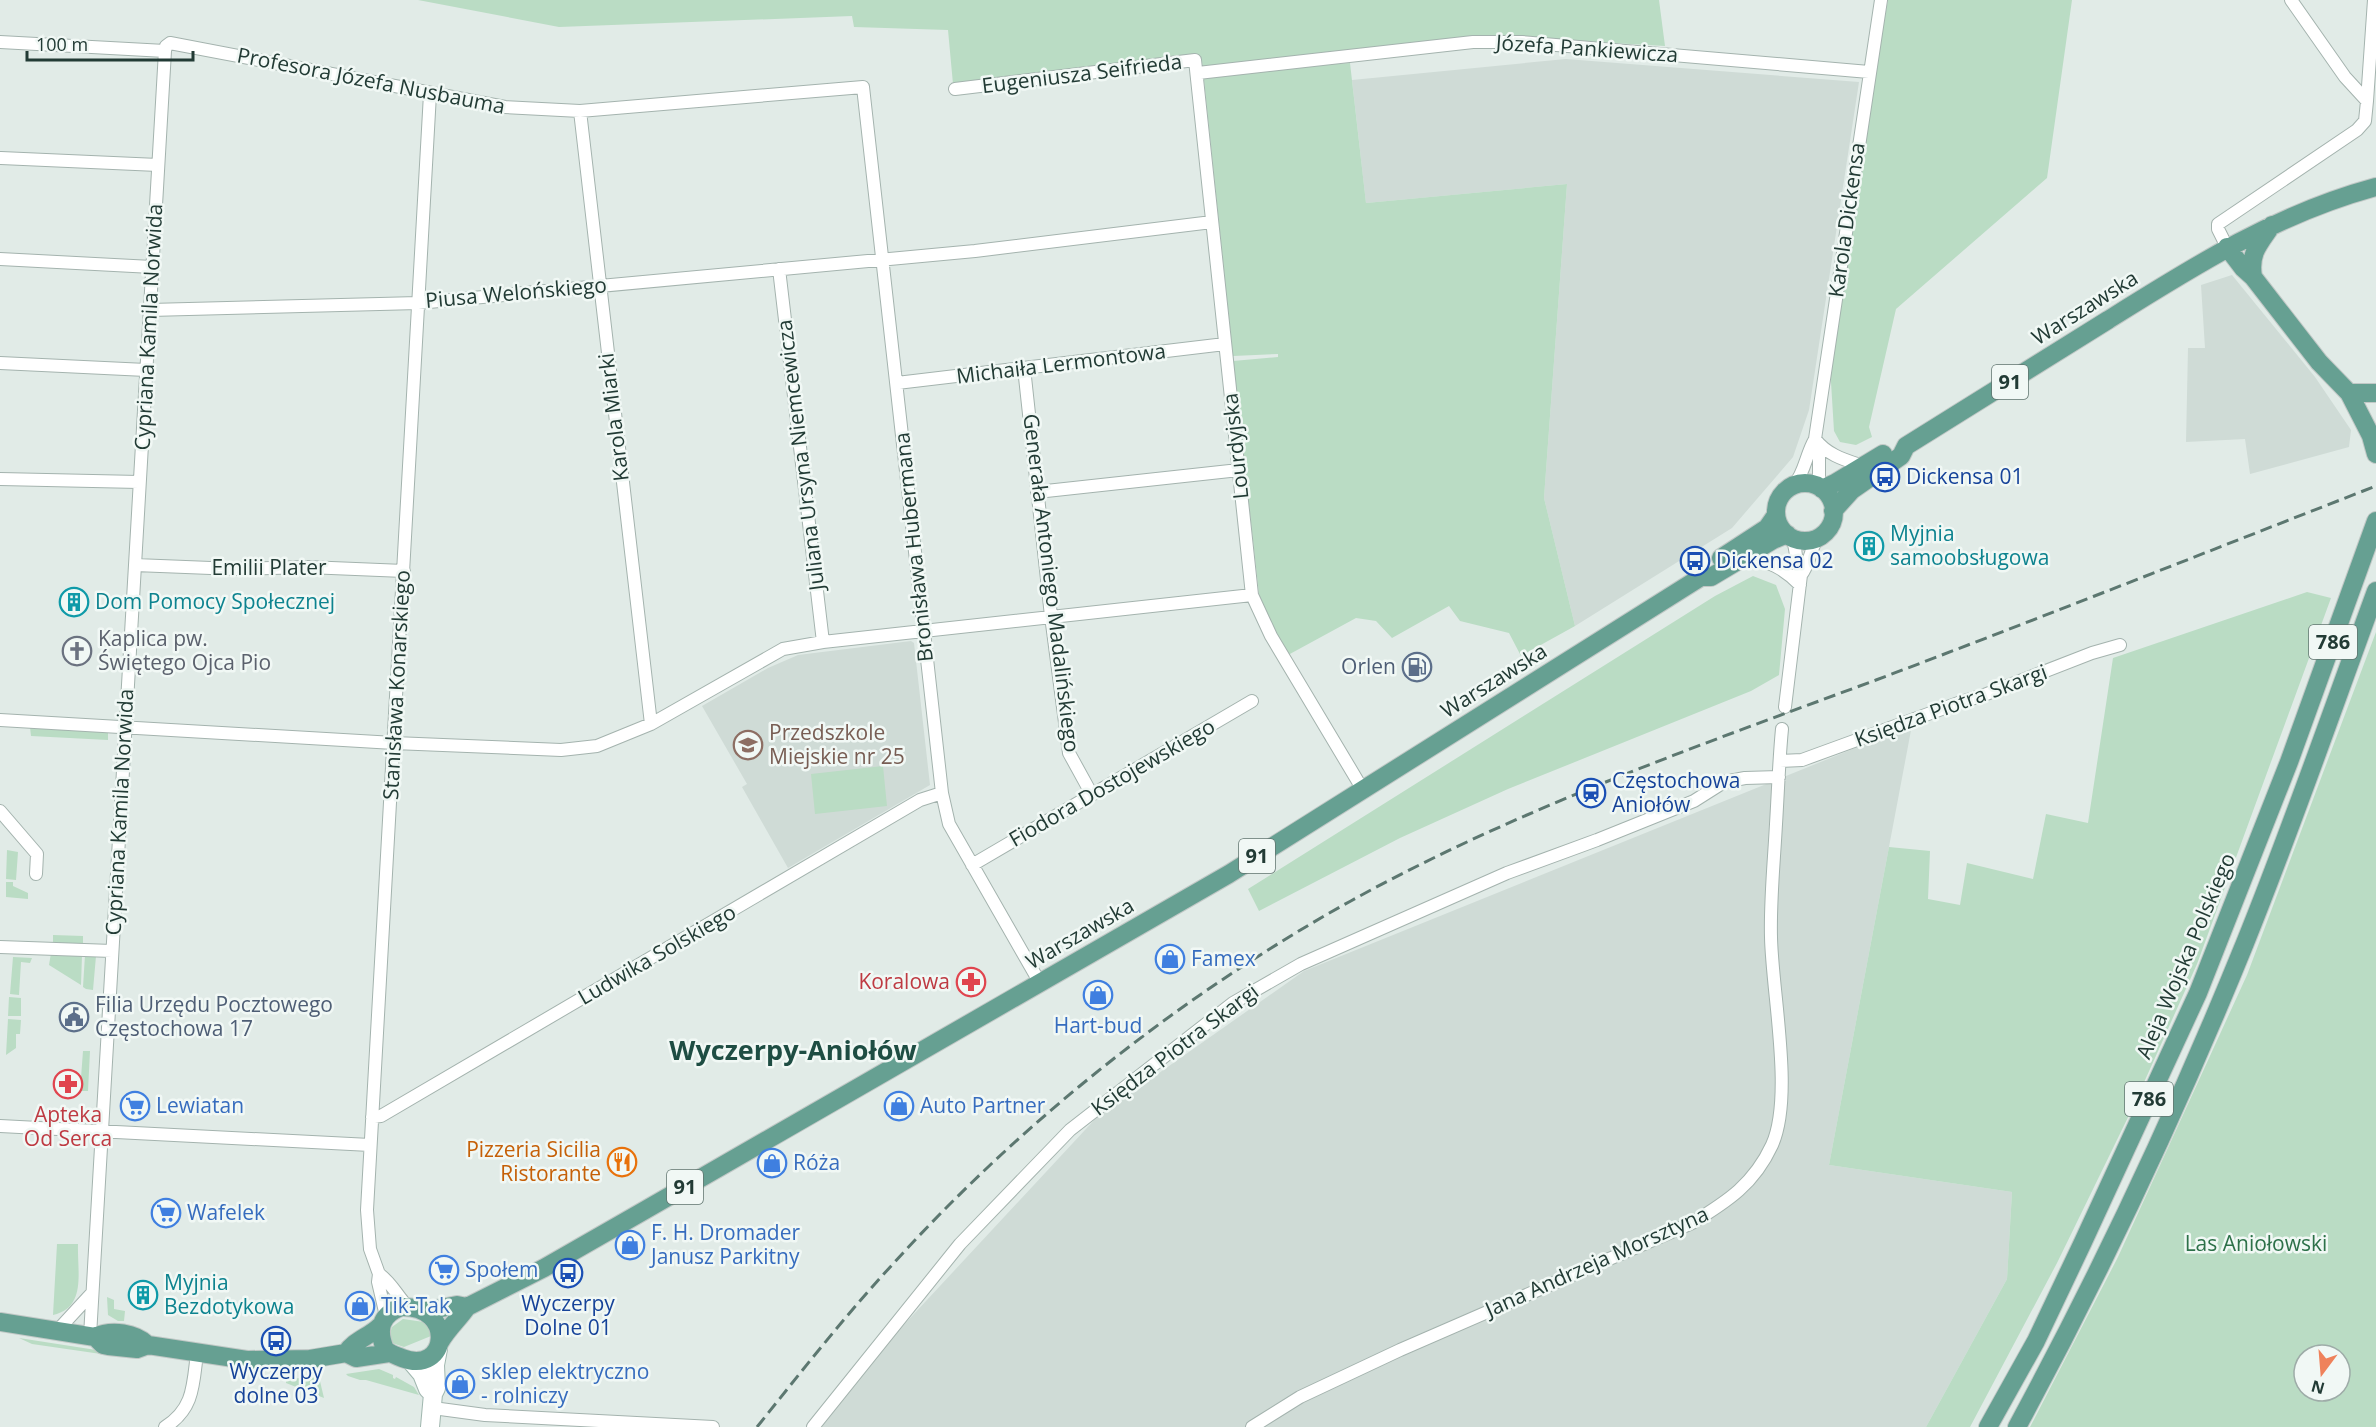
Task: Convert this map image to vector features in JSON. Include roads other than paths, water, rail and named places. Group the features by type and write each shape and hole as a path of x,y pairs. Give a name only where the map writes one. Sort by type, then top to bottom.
{"main road":[{"name":"Warszawska","path":"1820,488 1835,483 1895,447 1906,446 2227,247 2336,197 2376,187"},
{"path":"2253,277 2251,265 2254,252 2273,224"},
{"path":"2227,247 2319,362 2349,393 2371,436 2376,454"},
{"path":"2349,393 2376,393"},
{"name":"Warszawska","path":"1833,511 1852,490 1900,456 1906,446"},
{"path":"1794,485 1802,483 1820,488 1828,495 1833,511"},
{"name":"91","path":"1776,515 1778,501 1787,489 1794,485"},
{"name":"91","path":"1790,536 1810,540 1819,536 1827,530 1832,521 1833,511"},
{"name":"Warszawska","path":"1701,577 1704,569 1767,528 1776,515"},
{"path":"1776,515 1780,526 1790,536"},
{"name":"Aleja Wojska Polskiego","path":"1988,1427 2036,1341 2198,993 2289,762 2376,521"},
{"name":"Warszawska","path":"439,1345 448,1329 467,1306 550,1264 1229,874 1701,577 1710,577 1773,540 1790,536"},
{"name":"786","path":"2016,1427 2104,1257 2209,1029 2283,847 2376,591"},
{"name":"Warszawska","path":"417,1309 467,1306"},
{"path":"417,1309 436,1320 439,1345"},
{"name":"91","path":"346,1353 352,1343 371,1335 395,1310 417,1309"},
{"path":"383,1321 382,1342 389,1353"},
{"name":"91","path":"0,1323 92,1336 106,1332 117,1333 140,1338 148,1345 247,1360 310,1359 346,1353 356,1358 389,1353 411,1361 423,1361 439,1345"}],"street":[{"name":"Karola Dickensa","path":"1820,488 1817,442 1881,0"},
{"path":"2291,0 2345,76 2367,101"},
{"path":"2227,247 2218,229 2218,224 2357,130 2365,121 2374,0"},
{"name":"Profesora Józefa Nusbauma","path":"0,42 166,48 179,44 505,107 580,111 863,87"},
{"name":"Józefa Pankiewicza","path":"1198,73 1473,42 1522,42 1869,72"},
{"name":"Cypriana Kamila Norwida","path":"92,1336 92,1293 166,48"},
{"name":"Eugeniusza Seifrieda","path":"955,89 1195,60 1198,73"},
{"name":"Lourdyjska","path":"1198,73 1252,596 1271,636 1363,790"},
{"name":"Bronisława Hubermana","path":"863,87 942,793 949,824 1040,983"},
{"name":"Stanisława Konarskiego","path":"383,1321 379,1274 370,1249 367,1224 370,1145 430,94"},
{"name":"Karola Miarki","path":"580,111 598,285 651,724"},
{"path":"1,158 158,165"},
{"name":"Piusa Welońskiego","path":"150,310 418,303 975,251 1212,222"},
{"path":"0,259 152,267"},
{"name":"Juliana Ursyna Niemcewicza","path":"779,268 823,642"},
{"name":"Michaiła Lermontowa","path":"897,383 1225,344"},
{"path":"0,363 146,370"},
{"name":"Generała Antoniego Madalińskiego","path":"1023,368 1069,753 1091,793"},
{"name":"Karola Dickensa","path":"1794,485 1800,478 1817,442"},
{"path":"1817,442 1841,459 1863,466"},
{"path":"1037,492 1239,470"},
{"path":"0,479 140,483"},
{"path":"1785,707 1800,580 1795,546 1790,536"},
{"path":"1800,580 1819,536"},
{"path":"1746,556 1771,563 1800,580"},
{"name":"Emilii Plater","path":"135,565 236,569 307,567 404,572"},
{"path":"0,720 394,743 561,750 597,746 651,724 783,649 823,642 1051,616 1252,596"},
{"name":"Księdza Piotra Skargi","path":"1780,761 1802,760 1984,695 2092,653 2120,645"},
{"name":"Fiodora Dostojewskiego","path":"972,864 1252,701"},
{"name":"Jana Andrzeja Morsztyna","path":"1252,1427 1300,1397 1400,1350 1692,1222 1722,1205 1756,1175 1773,1143 1781,1093 1771,936 1782,729"},
{"name":"Księdza Piotra Skargi","path":"813,1427 960,1244 1070,1130 1233,1003 1301,963 1507,873 1694,801 1724,782 1745,778 1779,777"},
{"name":"Ludwika Solskiego","path":"372,1117 381,1116 920,800 942,793"},
{"path":"0,811 37,854 36,874"},
{"path":"0,947 112,951"},
{"path":"0,1126 370,1145"},
{"name":"Stanisława Konarskiego","path":"379,1274 385,1278 396,1295 417,1309"},
{"path":"57,1331 92,1293"},
{"path":"430,1427 439,1345"},
{"path":"165,1427 178,1418 190,1398 197,1353"},
{"path":"411,1361 422,1374 433,1401"},
{"path":"433,1401 485,1415 713,1427"}],"railway":[{"path":"757,1427 874,1285 936,1218 982,1173 1030,1129 1130,1046 1235,971 1289,937 1429,860 1576,794 2376,486"}],"place":[{"name":"Dickensa 01","path":"1885,477"},
{"name":"Myjnia samoobsługowa","path":"1869,546"},
{"name":"Dickensa 02","path":"1695,561"},
{"name":"Dom Pomocy Społecznej","path":"74,602"},
{"name":"Kaplica pw. Świętego Ojca Pio","path":"77,651"},
{"name":"Orlen","path":"1417,667"},
{"name":"Przedszkole Miejskie nr 25","path":"748,745"},
{"name":"Częstochowa Aniołów","path":"1591,793"},
{"name":"Famex","path":"1170,959"},
{"name":"Koralowa","path":"971,982"},
{"name":"Hart-bud","path":"1098,995"},
{"name":"Filia Urzędu Pocztowego Częstochowa 17","path":"74,1017"},
{"name":"Apteka Od Serca","path":"68,1084"},
{"name":"Lewiatan","path":"135,1106"},
{"name":"Auto Partner","path":"899,1106"},
{"name":"Pizzeria Sicilia Ristorante","path":"622,1162"},
{"name":"Róża","path":"772,1163"},
{"name":"Wafelek","path":"166,1213"},
{"name":"F. H. Dromader Janusz Parkitny","path":"630,1245"},
{"name":"Społem","path":"444,1270"},
{"name":"Wyczerpy Dolne 01","path":"568,1273"},
{"name":"Myjnia Bezdotykowa","path":"143,1295"},
{"name":"Tik-Tak","path":"360,1306"},
{"name":"Wyczerpy dolne 03","path":"276,1341"},
{"name":"sklep elektryczno - rolniczy","path":"460,1384"}],"district":[{"name":"Wyczerpy-Aniołów","path":"793,1051"}],"park label":[{"name":"Las Aniołowski","path":"2256,1244"}]}
